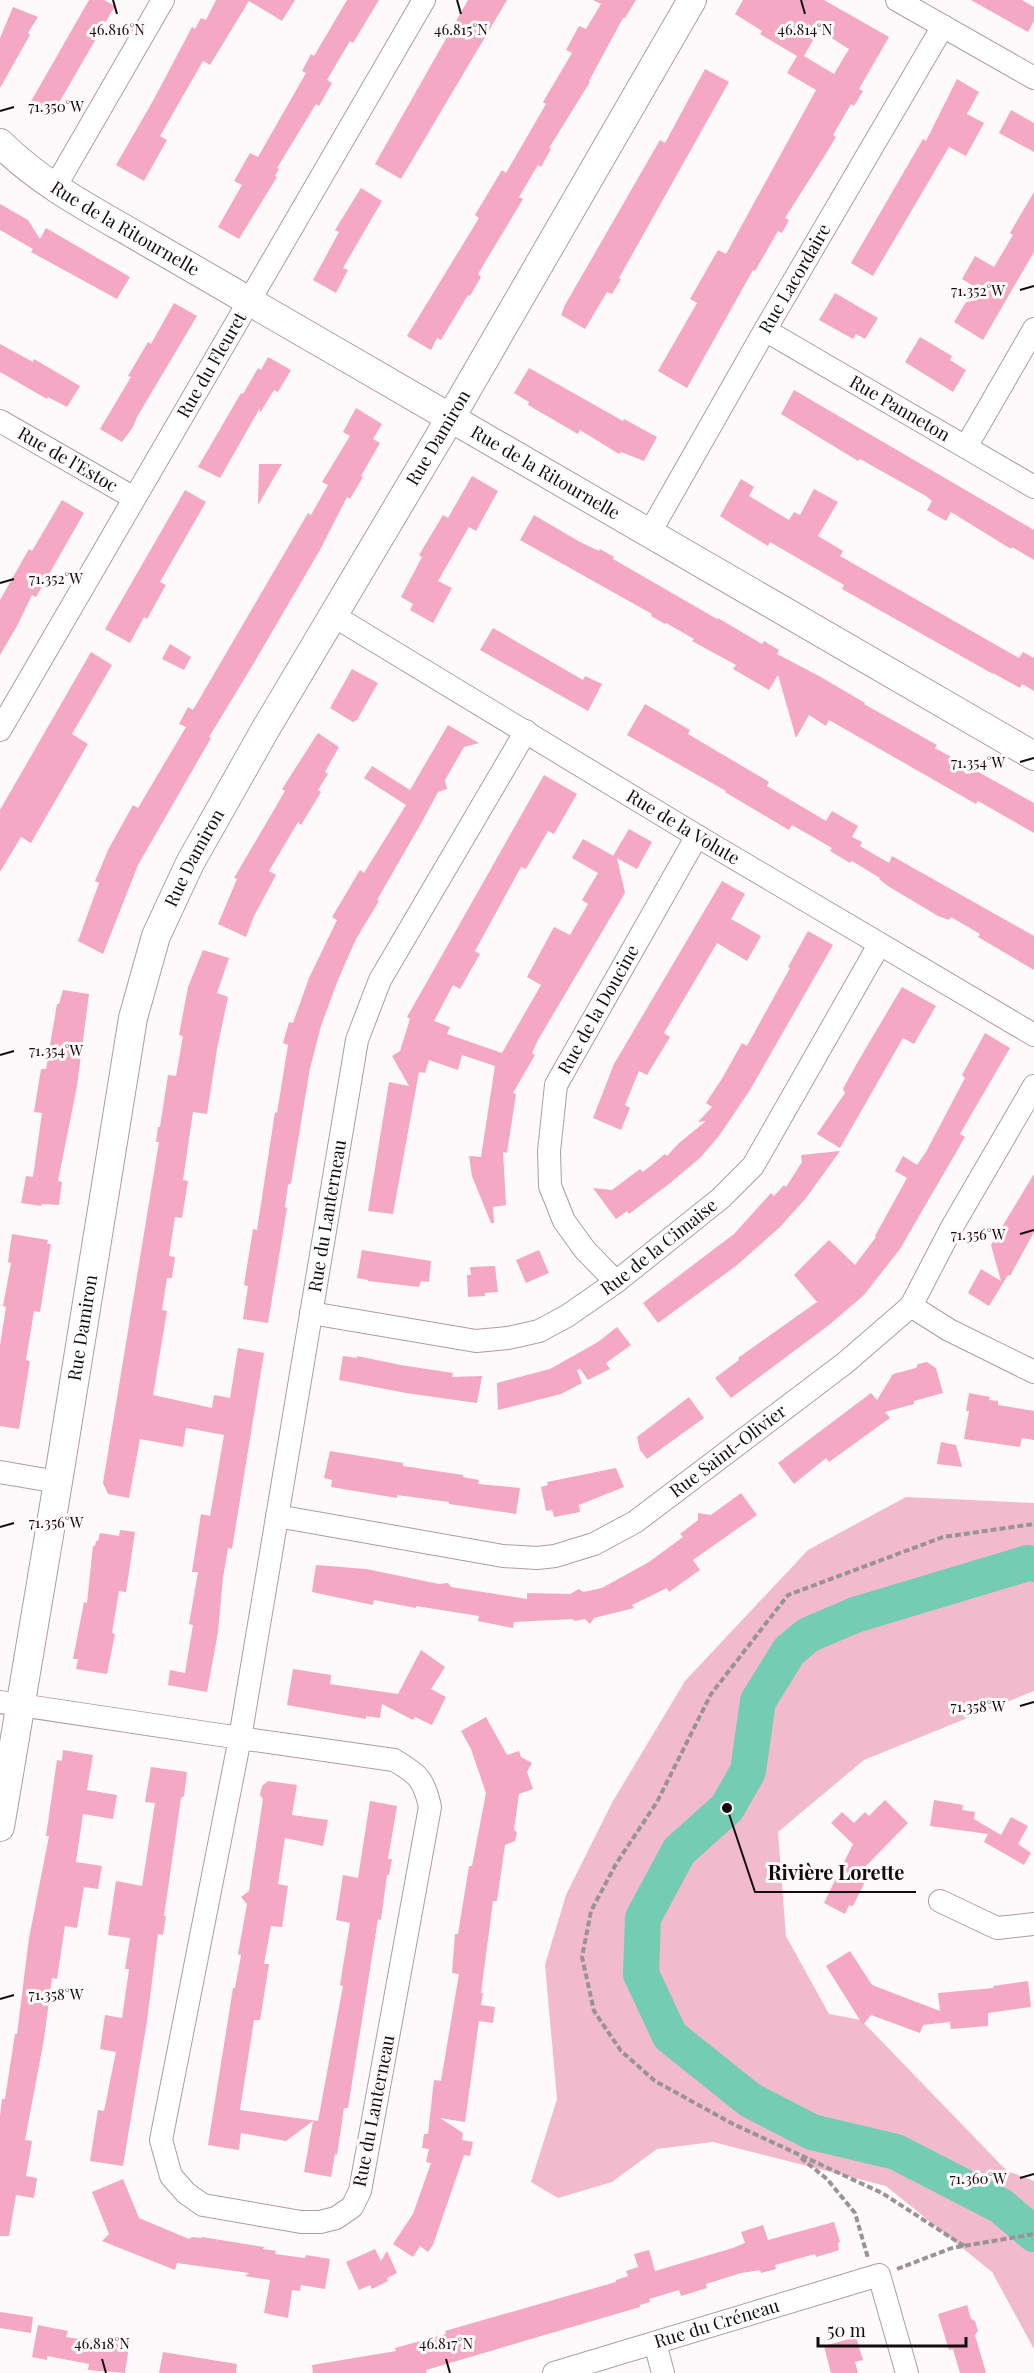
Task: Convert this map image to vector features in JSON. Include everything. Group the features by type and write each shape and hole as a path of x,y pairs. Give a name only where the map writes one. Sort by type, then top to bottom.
{"street":[{"path":"55,187 163,0"},
{"name":"Rue du Fleuret","path":"0,730 424,0"},
{"name":"Rue Damiron","path":"0,1827 11,1703 58,1482 133,1018 156,936 190,863 265,730 451,417 692,0"},
{"path":"897,0 1034,78"},
{"name":"Rue Lacordaire","path":"649,534 943,26"},
{"name":"Rue de la Ritournelle","path":"0,143 22,165 55,187 1034,756"},
{"path":"966,447 1034,329"},
{"name":"Rue Panneton","path":"765,330 1034,488"},
{"name":"Rue de l'Estoc","path":"0,421 134,498"},
{"name":"Rue de la Volute","path":"334,616 879,945 1034,1035"},
{"name":"Rue du Lanterneau","path":"11,1703 240,1738 394,1760 414,1772 426,1786 430,1807 360,2191 352,2207 336,2218 320,2222 301,2222 203,2205 186,2193 171,2176 161,2140 240,1738 357,1040 380,980 526,731"},
{"name":"Rue de la Doucine","path":"616,1282 585,1251 564,1221 550,1186 549,1151 556,1085 697,836"},
{"name":"Rue de la Cimaise","path":"311,1313 476,1341 508,1338 539,1331 567,1316 616,1282 721,1198 753,1166 879,945"},
{"name":"Rue Saint-Olivier","path":"277,1516 503,1556 537,1558 555,1556 594,1544 635,1522 845,1363 911,1306 952,1227 1034,1086"},
{"path":"911,1306 949,1330 1034,1372"},
{"path":"0,1472 58,1482"},
{"path":"940,1901 997,1928 1034,1924"},
{"path":"877,2276 907,2373"},
{"name":"Rue du Créneau","path":"554,2373 877,2276"},
{"path":"654,2343 663,2373"}],"path":[{"path":"964,2246 882,2193 733,2124 655,2081 621,2051 594,2011 582,1957 591,1911 616,1864 657,1802 711,1694 788,1595 943,1537 1034,1524"},
{"path":"796,2154 827,2179 855,2213 864,2249 877,2276 952,2248 1034,2234"}],"shaded area":[{"path":"906,1497 1034,1503 1034,1691 864,1760 778,1832 786,1936 829,2014 861,2020 1007,2171 1034,2181 1034,2349 992,2272 886,2186 713,2142 657,2149 612,2182 558,2198 531,2182 557,2099 545,1965 566,1895 613,1801 685,1681 808,1550"}],"building":[{"path":"89,0 104,0 115,6 50,115 30,103"},
{"path":"216,0 295,0 282,21 249,1 210,65 203,61 160,136 167,140 144,181 116,165 192,27 195,29 201,18 206,20"},
{"path":"347,0 379,0 353,43 350,41 327,80 332,83 319,106 316,104 277,168 279,169 275,176 277,177 239,239 218,227 242,185 234,181 250,153 258,157 306,73 302,71 311,54 314,56"},
{"path":"468,0 507,0 401,179 375,164"},
{"path":"593,0 636,0 623,18 590,82 549,148 551,149 541,167 538,165 519,197 523,199 478,274 481,277 470,296 468,295 441,340 437,338 431,350 407,336 479,218 475,215 502,170 506,173 546,104 543,102 572,53 566,50 579,26 586,29 601,4"},
{"path":"743,0 824,0 889,37 859,89 863,91 854,106 851,104 833,135 836,137 785,218 789,220 782,233 778,231 755,271 753,270 687,388 658,371 697,303 690,299 718,250 726,254 816,90 787,73 797,56 760,34 762,31 735,14","holes":["819,30 849,49 834,74 804,56"]},
{"path":"971,0 1022,0 1034,7 1034,21 1028,32"},
{"path":"13,7 38,17 0,88 0,38"},
{"path":"705,69 729,82 619,278 621,279 612,294 607,292 585,329 561,315 565,305 660,140 665,143"},
{"path":"957,79 979,92 967,114 984,123 966,156 949,147 873,276 851,263 923,139 926,141"},
{"path":"1011,110 1034,123 1034,152 999,133"},
{"path":"361,188 382,201 343,268 348,270 336,293 313,280 339,232 335,230"},
{"path":"1034,192 1034,252 983,340 954,322 975,287 962,279 975,256 994,267 1013,235 1010,233"},
{"path":"0,204 28,220 40,239 46,228 130,277 117,299 31,252 33,249 0,230"},
{"path":"835,293 878,318 865,339 856,334 853,339 819,320"},
{"path":"174,303 197,316 122,442 100,429 131,377 128,376 148,342 151,344"},
{"path":"920,337 952,356 950,360 966,370 953,392 905,362"},
{"path":"0,344 33,362 34,359 80,386 67,407 48,397 47,399 0,372"},
{"path":"268,357 291,370 278,392 274,390 260,413 260,408 220,478 198,467 241,393 243,394 258,368 261,370"},
{"path":"529,368 623,421 624,419 657,437 644,461 621,452 619,454 580,430 578,434 528,405 529,402 514,393"},
{"path":"794,390 1034,530 1034,560 1012,547 1011,549 951,512 946,521 927,510 932,501 926,496 860,459 858,461 781,414"},
{"path":"356,408 382,424 373,439 380,443 361,476 363,477 350,499 347,497 320,550 209,737 211,738 138,865 103,954 78,941 99,883 95,881 108,850 133,805 138,808 186,727 179,724 188,707 193,710 308,513 311,515 328,485 322,482 350,436 343,432"},
{"path":"259,464 282,464 258,505"},
{"path":"472,476 498,491 476,531 469,527 438,581 452,588 433,623 410,610 413,604 401,597 422,557 419,555 443,515 448,518"},
{"path":"741,479 754,487 749,496 789,520 794,512 800,515 814,489 838,502 818,536 843,551 840,556 1019,658 1023,652 1034,658 1034,691 1022,684 1020,688 993,674 842,589 844,585 770,542 768,546 720,516"},
{"path":"185,490 206,502 160,582 166,585 147,619 144,617 130,643 105,629"},
{"path":"62,500 84,513 36,597 32,595 0,655 0,600 29,549 32,551"},
{"path":"534,515 580,542 599,551 600,549 614,557 613,559 762,644 764,641 779,650 777,654 937,745 935,748 1034,803 1034,833 978,801 976,804 829,720 826,726 809,715 796,738 778,675 769,690 733,669 736,665 692,641 694,639 520,540"},
{"path":"493,628 583,680 585,676 602,684 588,711 480,650"},
{"path":"170,644 191,657 184,670 162,659"},
{"path":"91,652 112,665 72,734 88,744 31,843 21,837 0,872 0,810"},
{"path":"352,669 378,683 357,720 353,722 330,708"},
{"path":"645,704 690,730 688,734 769,782 767,786 826,821 832,811 858,826 852,837 862,842 860,846 889,863 892,856 1034,936 1034,970 978,937 980,934 951,917 949,920 938,916 852,861 850,863 830,851 832,848 792,825 789,830 627,735"},
{"path":"448,725 479,743 464,747 445,780 447,789 438,792 356,939 338,980 321,1026 310,1068 291,1183 288,1185 285,1207 287,1208 268,1323 243,1319 248,1286 244,1285 253,1229 257,1230 288,1045 283,1043 289,1022 293,1023 309,978 337,920 332,917 360,870 364,873 406,805 364,778 372,766 410,790"},
{"path":"318,733 339,747 325,772 328,774 318,790 321,792 301,825 298,822 269,871 276,875 254,916 246,937 218,924 237,879 234,878 285,791 282,789"},
{"path":"544,775 577,794 554,834 548,831 526,869 521,867 475,951 480,954 460,989 453,985 434,1021 450,1027 447,1034 502,1053 541,985 527,977 554,927 570,935 588,904 582,900 598,873 572,858 583,839 617,858 625,893 538,1040 532,1053 535,1055 513,1093 516,1094 507,1153 503,1152 506,1205 493,1207 494,1223 491,1223 472,1176 469,1156 481,1157 495,1066 462,1055 458,1070 429,1060 425,1073 419,1072 393,1214 368,1211 389,1082 409,1086 392,1056 400,1051 410,1019 407,1017"},
{"path":"629,829 652,842 637,869 613,856"},
{"path":"722,881 745,894 731,919 761,936 747,961 717,943 664,1033 670,1037 647,1075 639,1071 625,1105 630,1108 621,1130 593,1118 614,1064"},
{"path":"808,931 833,945 750,1090 719,1136 700,1158 629,1214 627,1211 616,1219 593,1188 612,1190 640,1169 643,1172 665,1154 667,1156 706,1121 698,1122 712,1107 706,1103 742,1043 747,1046"},
{"path":"203,950 229,958 217,993 228,997 207,1114 193,1112 183,1180 188,1181 182,1218 175,1217 169,1256 175,1257 172,1278 167,1278 162,1310 167,1311 153,1395 212,1408 214,1395 230,1398 238,1348 264,1353 232,1549 228,1548 218,1632 207,1692 168,1685 170,1670 185,1673 193,1625 189,1624 198,1572 192,1572 201,1514 210,1516 224,1435 186,1428 183,1447 140,1439 129,1498 108,1494 103,1483 159,1142 156,1142 158,1127 160,1127 168,1075 176,1076 183,1036 179,1035 188,987"},
{"path":"902,987 936,1006 914,1044 903,1038 840,1148 817,1134 845,1093 843,1089"},
{"path":"63,990 89,994 77,1086 58,1181 62,1182 59,1205 42,1204 41,1206 21,1203 26,1176 33,1177 42,1113 34,1112 41,1069 46,1069 57,1004 59,1004"},
{"path":"985,1033 1010,1048 960,1134 965,1137 900,1249 864,1295 829,1325 731,1398 715,1378 739,1360 738,1358 817,1302 794,1275 829,1240 855,1265 876,1237 907,1178 895,1171 903,1156 917,1165 926,1152 965,1078 962,1075"},
{"path":"840,1151 806,1198 780,1227 736,1266 658,1323 643,1303 734,1234 771,1193 774,1196 784,1185 786,1187 802,1162 801,1155"},
{"path":"1034,1174 1034,1232 1010,1276 1008,1275 989,1306 968,1293 981,1269 1001,1281 991,1245"},
{"path":"12,1234 48,1240 47,1244 51,1244 40,1312 34,1311 26,1360 30,1361 19,1429 0,1426 0,1346 6,1307 3,1306 11,1263 8,1262"},
{"path":"362,1250 431,1261 429,1282 421,1281 419,1287 357,1278"},
{"path":"539,1250 549,1273 526,1283 516,1260"},
{"path":"495,1266 498,1292 485,1293 485,1296 468,1297 467,1275 471,1275 470,1267"},
{"path":"617,1327 631,1345 606,1363 610,1369 588,1380 580,1369 577,1370 582,1383 561,1394 498,1410 497,1383 550,1369 598,1342"},
{"path":"343,1356 357,1358 357,1356 453,1373 452,1377 482,1376 477,1403 406,1393 339,1380"},
{"path":"927,1362 936,1368 943,1393 885,1412 890,1418 829,1462 826,1458 794,1484 778,1463 871,1393 877,1400 893,1374 916,1368 918,1364"},
{"path":"969,1393 990,1397 989,1400 998,1401 998,1405 1034,1411 1034,1440 1022,1438 1020,1447 964,1439 969,1411 966,1411"},
{"path":"689,1397 704,1418 647,1459 640,1450 637,1437"},
{"path":"941,1442 956,1445 962,1467 937,1464"},
{"path":"330,1451 463,1475 463,1477 479,1480 478,1484 520,1488 516,1514 449,1504 449,1502 397,1495 397,1498 331,1487 332,1480 324,1478"},
{"path":"616,1468 624,1487 579,1505 580,1512 554,1517 552,1510 546,1511 541,1487 548,1485 547,1482"},
{"path":"741,1493 757,1515 693,1560 700,1570 669,1592 667,1588 632,1605 634,1608 594,1618 590,1624 585,1619 514,1622 513,1628 478,1621 479,1616 374,1600 373,1605 312,1592 316,1565 366,1569 439,1584 448,1583 451,1587 527,1599 527,1593 570,1594 579,1589 583,1592 602,1588 649,1562 683,1537 680,1534 698,1520 698,1513 711,1515"},
{"path":"120,1530 135,1532 126,1592 119,1591 112,1633 115,1634 107,1674 76,1669 78,1659 73,1659 84,1602 87,1603 93,1546 98,1541 100,1533 119,1536"},
{"path":"421,1650 445,1667 431,1689 446,1697 432,1725 415,1717 413,1720 382,1704 380,1718 366,1716 366,1719 287,1705 293,1669 331,1675 330,1684 398,1694"},
{"path":"486,1717 507,1755 519,1751 521,1757 532,1763 527,1772 533,1789 519,1794 514,1829 517,1833 515,1841 505,1845 497,1901 493,1901 481,2005 495,2007 493,2023 479,2021 465,2122 440,2118 463,2133 462,2140 473,2142 470,2156 464,2155 433,2245 428,2252 420,2246 413,2257 393,2244 413,2214 431,2163 426,2162 429,2149 422,2148 424,2134 428,2134 434,2080 441,2081 459,1974 452,1973 455,1934 458,1934 469,1866 472,1866 486,1793 471,1749 461,1731"},
{"path":"63,1750 93,1755 87,1790 117,1795 113,1819 83,1814 76,1862 102,1866 98,1889 84,1887 77,1928 65,1926 57,1979 52,1978 44,2039 25,2140 32,2141 26,2176 37,2178 34,2198 16,2195 9,2236 0,2236 2,2099 5,2099 15,2034 17,2034 29,1938 49,1836 46,1836 57,1760 62,1761"},
{"path":"151,1767 187,1772 184,1796 181,1798 163,1935 158,1934 147,2021 123,2166 90,2161 98,2110 104,2111 116,2052 100,2049 105,2015 122,2018 129,1969 125,1969 130,1938 108,1935 116,1881 142,1886 155,1803 145,1802"},
{"path":"268,1781 297,1785 292,1815 328,1820 323,1846 285,1838 278,1884 288,1886 282,1927 271,1926 264,1964 269,1964 260,2020 254,2020 240,2110 318,2121 343,1986 340,1985 350,1923 336,1920 343,1875 358,1878 370,1801 397,1806 388,1859 392,1859 389,1875 387,1875 381,1920 378,1919 348,2108 344,2108 337,2155 335,2154 331,2177 304,2172 313,2121 286,2141 241,2133 239,2150 208,2145 233,1988 235,1988 241,1955 238,1954 247,1904 241,1897 249,1891 263,1799 260,1795 262,1786"},
{"path":"885,1800 908,1823 865,1867 871,1870 853,1906 849,1905 845,1914 824,1903 853,1844 831,1823 842,1812 854,1823 865,1812 869,1816"},
{"path":"934,1800 963,1805 962,1810 975,1812 974,1819 1001,1835 1011,1817 1028,1826 1018,1844 1031,1853 1024,1865 984,1842 988,1834 930,1826"},
{"path":"850,1951 872,1985 940,2011 938,1993 994,1988 993,1986 1028,1981 1031,2007 988,2013 988,2026 951,2029 950,2022 923,2025 920,2033 871,2015 863,2025 826,1966"},
{"path":"123,2179 139,2218 189,2239 202,2237 264,2247 263,2249 276,2251 275,2254 305,2258 306,2255 330,2259 325,2289 301,2285 300,2291 292,2290 288,2318 264,2313 270,2280 245,2276 249,2273 177,2263 175,2270 102,2241 109,2234 92,2192"},
{"path":"834,2222 840,2242 838,2243 839,2250 775,2265 776,2269 761,2273 760,2270 741,2273 706,2284 707,2288 681,2296 679,2290 649,2299 650,2302 640,2307 426,2370 427,2373 313,2373 312,2365 396,2351 395,2348 446,2334 445,2331 616,2282 628,2276 626,2271 638,2267 634,2254 649,2250 655,2271 745,2243 741,2232 763,2225 768,2240"},
{"path":"375,2249 381,2261 387,2251 397,2273 387,2278 388,2281 372,2289 370,2285 359,2290 346,2262"},
{"path":"967,2305 978,2331 975,2335 986,2373 960,2373 953,2349 949,2350 938,2314"},
{"path":"0,2312 33,2317 31,2333 0,2328"},
{"path":"38,2325 68,2331 66,2337 129,2346 125,2373 88,2370 89,2364 47,2356 47,2360 32,2357"},
{"path":"856,2337 863,2360 855,2362 858,2373 831,2373 824,2346"},
{"path":"163,2352 237,2364 236,2373 159,2373"}],"waterway":[{"path":"1034,1564 1028,1563 855,1615 808,1635 789,1651 758,1701 748,1771 727,1808 679,1851 643,1918 641,1974 670,2036 750,2100 812,2132 896,2152 1001,2206 1034,2234"}],"place":[{"name":"Rivière Lorette","path":"727,1808"}]}
